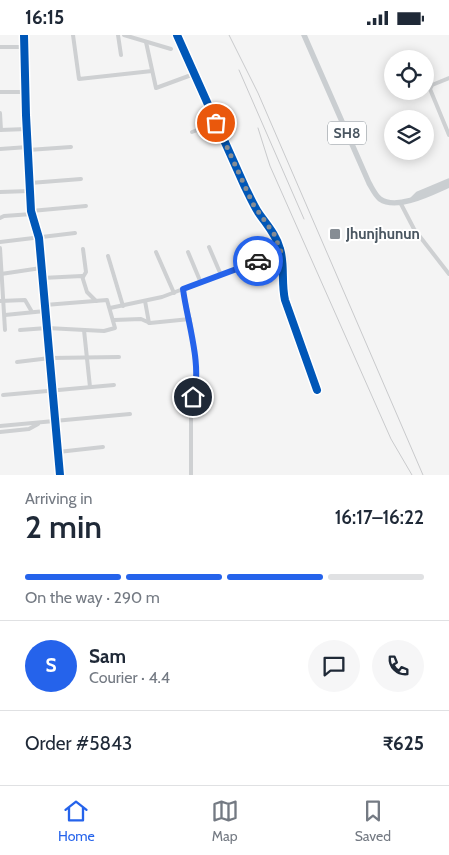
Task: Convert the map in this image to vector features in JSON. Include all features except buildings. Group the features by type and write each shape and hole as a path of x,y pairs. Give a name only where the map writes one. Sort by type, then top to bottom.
{"main road":[{"name":"SH8","path":"304,35 374,192 379,198 386,202 400,202 449,185"},
{"name":"SH8","path":"413,199 418,194 449,181"}],"street":[{"path":"24,35 26,129 30,191 32,213 39,238 60,475"},
{"path":"73,35 79,79 152,71"},
{"path":"118,35 122,55"},
{"path":"124,35 171,49"},
{"path":"177,35 253,204 274,234 281,252 285,300 317,390"},
{"path":"146,42 157,88 194,74"},
{"path":"0,47 25,47"},
{"path":"449,78 432,85 430,89 449,135"},
{"path":"0,92 25,92"},
{"path":"0,113 0,130 26,129"},
{"path":"192,132 216,123"},
{"path":"0,149 72,147"},
{"path":"30,183 80,179"},
{"path":"0,192 30,191"},
{"path":"400,202 414,229 449,274"},
{"path":"0,218 86,206"},
{"path":"0,242 75,233"},
{"path":"209,247 221,275"},
{"path":"0,248 5,330"},
{"path":"83,249 86,272 83,277 87,292 96,301"},
{"path":"156,252 174,293"},
{"path":"188,252 201,283"},
{"path":"110,308 174,293 281,252"},
{"path":"108,256 123,306"},
{"path":"1,273 41,269"},
{"path":"42,279 80,275 83,277"},
{"path":"183,289 190,319 197,385 191,409 191,475"},
{"path":"2,301 26,300 32,312"},
{"path":"20,330 47,328 84,330 113,329 115,327 107,300 45,305"},
{"path":"145,301 149,323"},
{"path":"5,315 46,311"},
{"path":"114,320 141,319 149,323 190,319"},
{"path":"84,330 90,387"},
{"path":"17,361 50,358 119,357"},
{"path":"3,395 114,385"},
{"path":"0,426 130,414"},
{"path":"0,432 29,429 40,423"},
{"path":"6,426 17,431"},
{"path":"58,452 104,447"}],"railway":[{"path":"229,35 258,93 423,475"},
{"path":"239,70 304,219"},
{"path":"258,128 270,166 391,439 412,475"}],"cycle path":[{"path":"24,35 31,211 39,238 60,475"},
{"path":"177,35 245,187 256,209 278,244 282,261 285,300 317,390"}],"way so far":[{"path":"216,123 253,204 274,234 281,252 258,261"}],"place":[{"name":"Jhunjhunun","path":"335,234"}],"route":[{"path":"193,397 197,380 190,319 183,289 258,261"}]}
